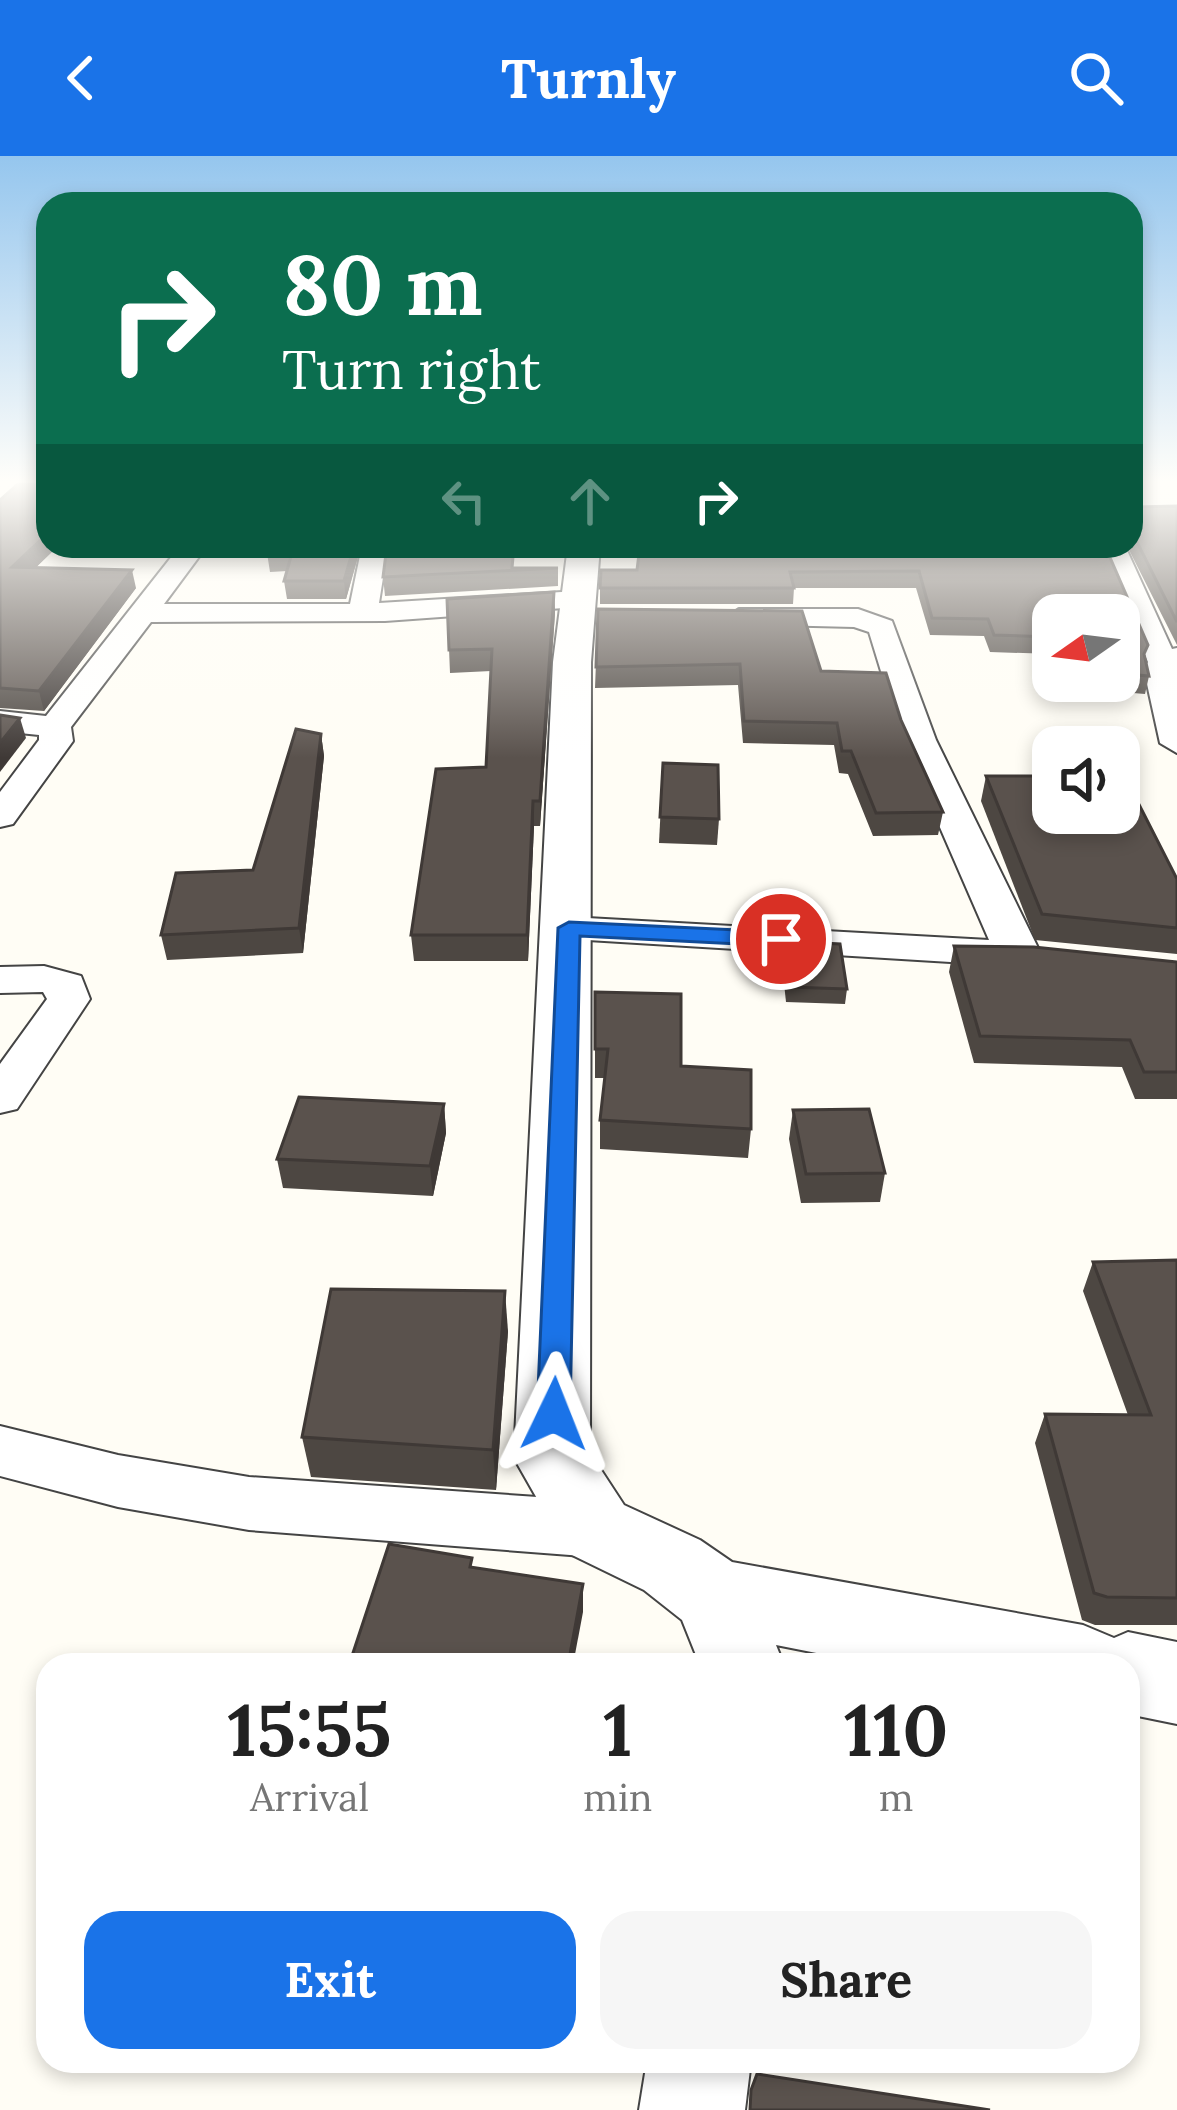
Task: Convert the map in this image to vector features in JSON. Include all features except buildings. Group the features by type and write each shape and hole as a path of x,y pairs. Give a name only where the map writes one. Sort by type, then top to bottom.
{"street":[{"path":"0,816 56,740 55,727 173,575"},
{"path":"363,612 370,575"},
{"path":"1127,575 1170,660 1160,670 1177,743"},
{"path":"146,613 363,612 585,596 552,1458 596,1529"},
{"path":"718,618 858,618 882,627 919,740 1016,954"},
{"path":"0,721 55,727"},
{"path":"569,928 1016,954 1060,961"},
{"path":"0,980 44,979 66,986 69,999 0,1098"},
{"path":"0,1451 133,1485 254,1503 369,1516 596,1529 671,1564 728,1630 961,1653"},
{"path":"1140,1675 1177,1683"},
{"path":"692,2110 697,2073"}],"route":[{"path":"554,1414 569,928 781,939"}]}
